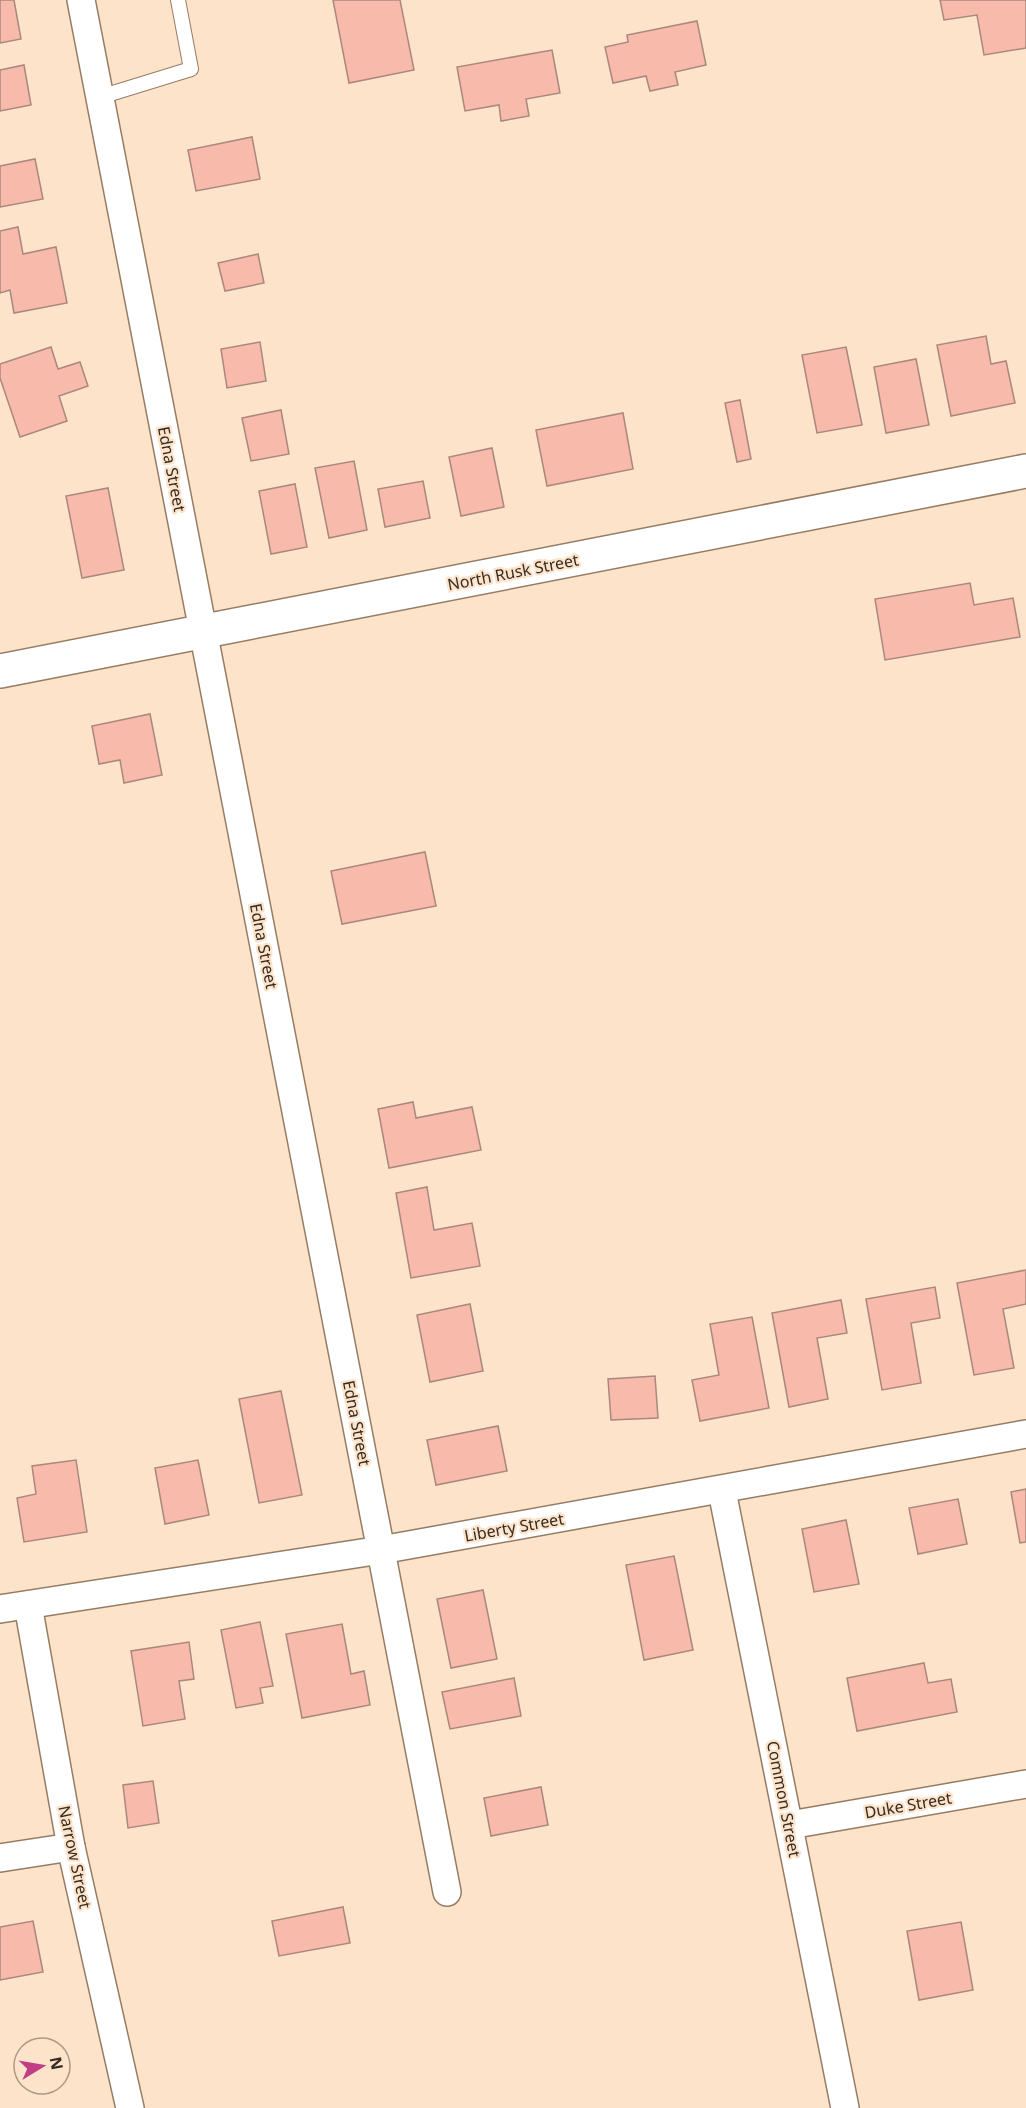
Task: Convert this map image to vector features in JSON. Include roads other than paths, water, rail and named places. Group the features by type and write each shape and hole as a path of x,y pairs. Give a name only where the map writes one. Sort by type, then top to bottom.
{"street":[{"name":"Edna Street","path":"81,0 447,1892"},
{"name":"North Rusk Street","path":"0,670 203,633 1026,471"},
{"name":"Liberty Street","path":"0,1609 381,1550 722,1491 1026,1434"},
{"name":"Common Street","path":"722,1491 845,2108"},
{"name":"Narrow Street","path":"28,1605 72,1847 130,2108"},
{"name":"Duke Street","path":"790,1825 1026,1784"},
{"path":"0,1858 72,1847"}],"lane":[{"path":"100,97 191,69 178,0"}]}
